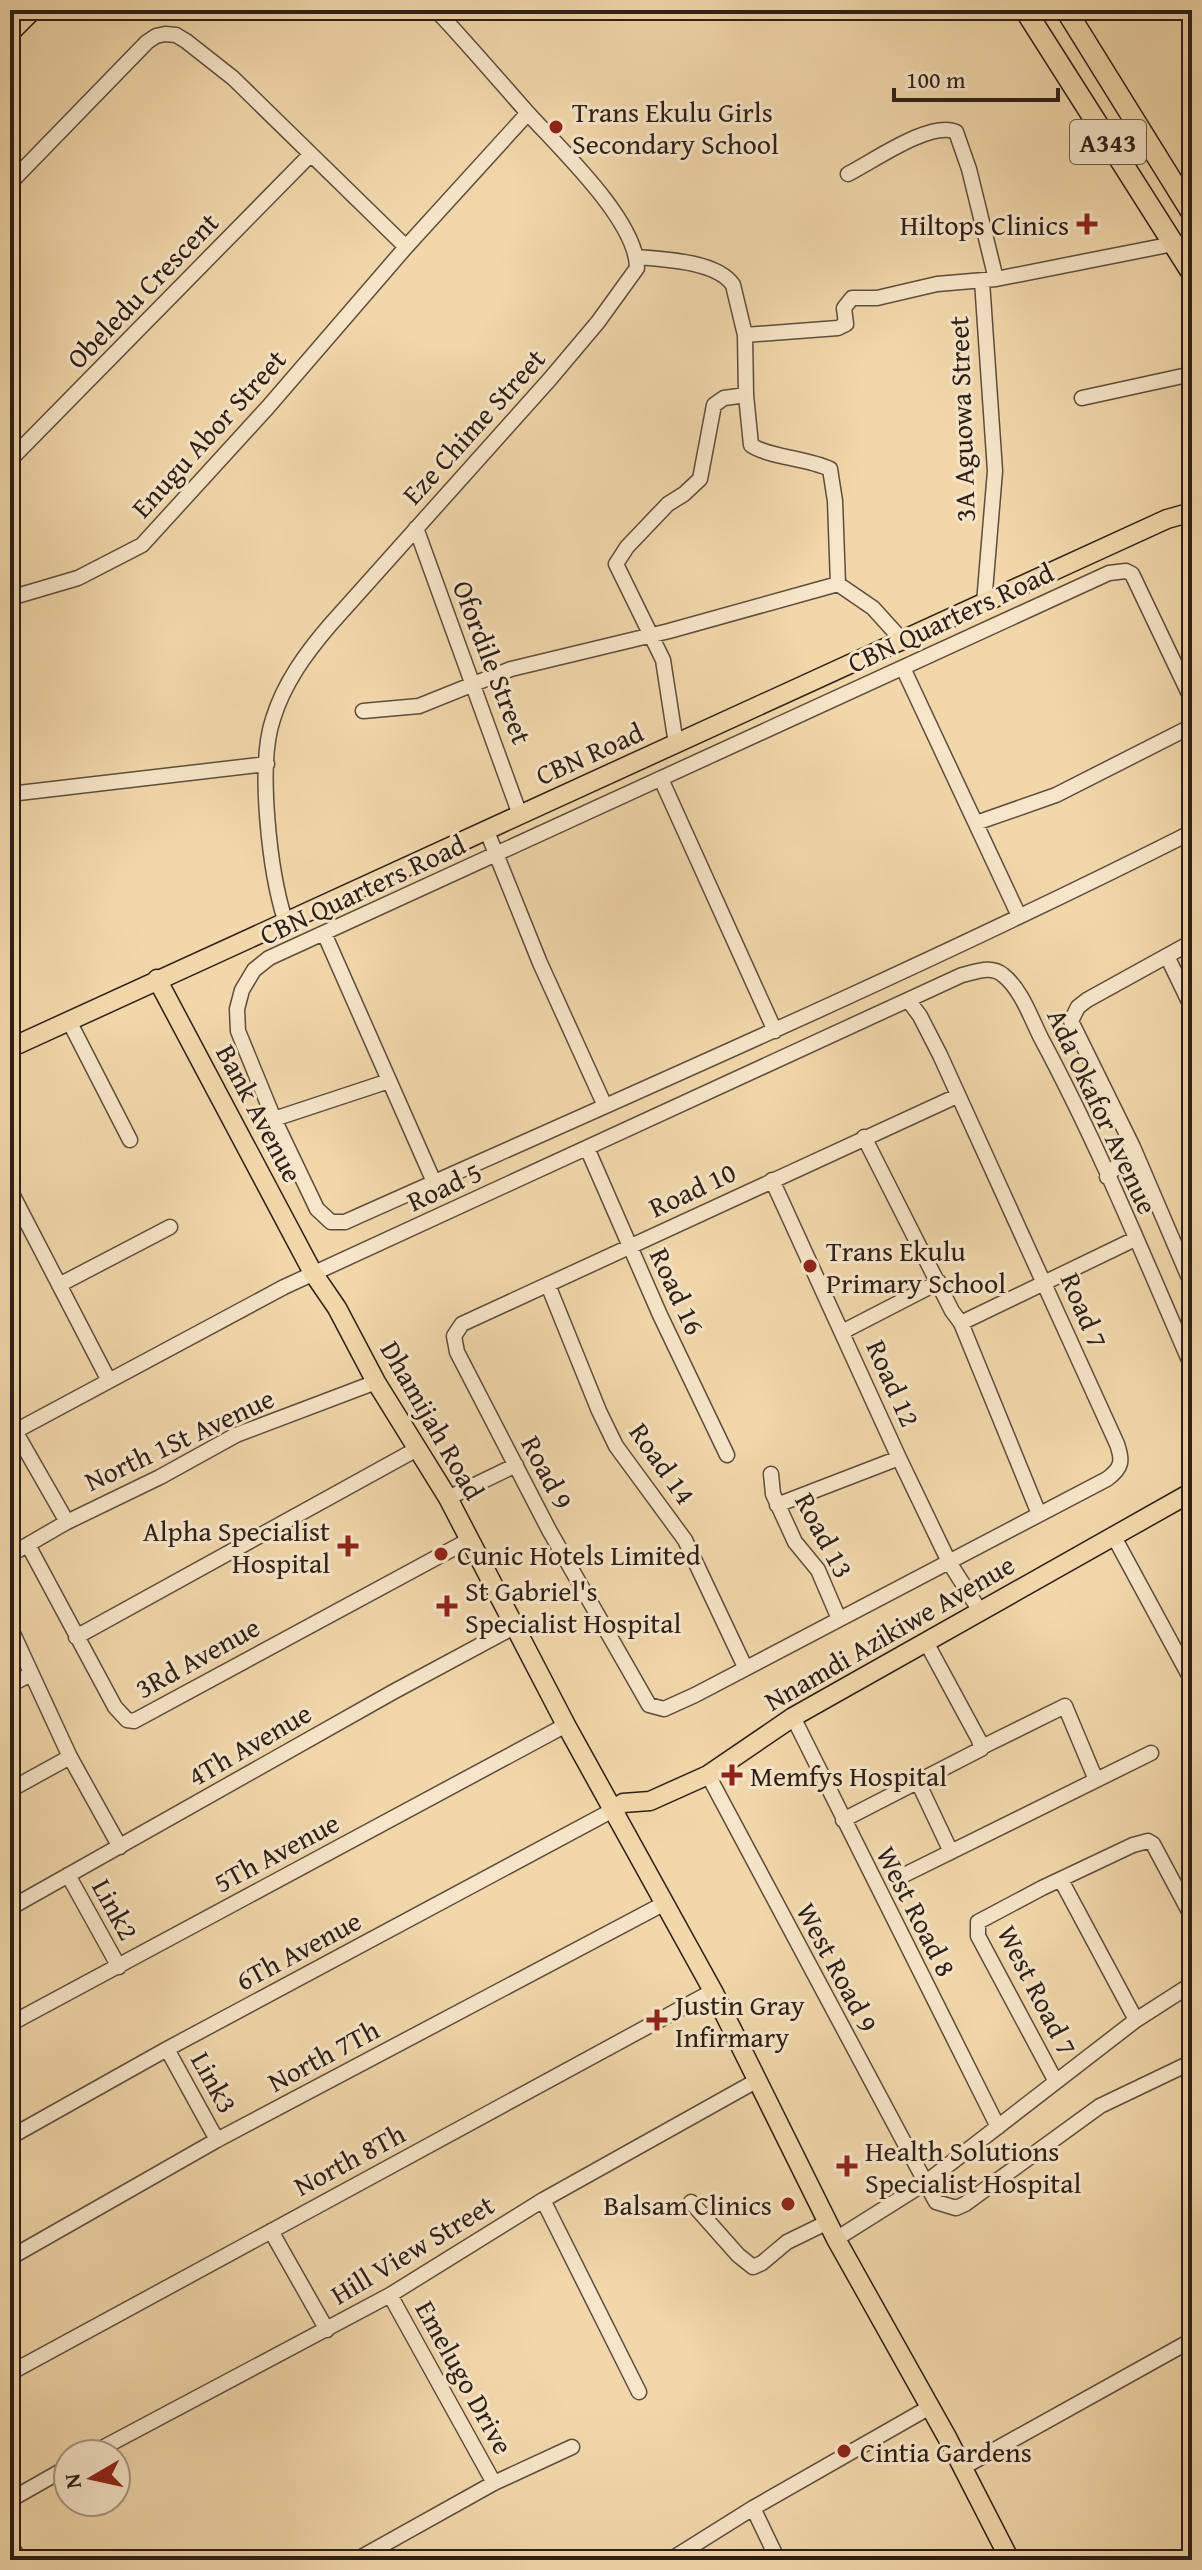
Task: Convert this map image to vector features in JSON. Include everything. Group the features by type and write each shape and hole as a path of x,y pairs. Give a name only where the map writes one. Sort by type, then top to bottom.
{"highway":[{"name":"A343","path":"1025,10 1192,273"},
{"name":"A343","path":"1066,10 1192,213"}],"main road":[{"path":"10,33 33,10"},
{"name":"CBN Road","path":"11,1048 1167,519 1192,512"},
{"name":"Bank Avenue","path":"157,979 313,1273"},
{"name":"Dhamijah Road","path":"313,1273 337,1308 376,1382 448,1498 566,1725 713,1991 832,2230 1010,2560"},
{"name":"Nnamdi Azikiwe Avenue","path":"613,1810 623,1803 650,1801 708,1775 793,1717 1192,1492"}],"street":[{"path":"436,10 599,193 641,261 672,259 717,271 729,279 745,335 751,445 830,469 835,501 838,584"},
{"path":"10,183 141,49 156,36 176,35 233,78 406,247"},
{"name":"Enugu Abor Street","path":"10,598 84,576 142,545 528,113"},
{"name":"3A Aguowa Street","path":"848,174 919,136 944,129 956,132 969,169 989,280 995,471 984,603"},
{"name":"Obeledu Crescent","path":"10,460 310,155"},
{"path":"745,335 838,328 846,324 844,308 852,298 877,298 937,284 989,280 1173,244"},
{"name":"Eze Chime Street","path":"285,920 270,850 267,764 272,720 293,675 330,625 574,351 634,275 641,261"},
{"path":"1082,398 1192,374"},
{"path":"676,744 665,668 617,562 668,504 700,479 714,405 724,398 746,395"},
{"name":"Ofordile Street","path":"416,528 520,815"},
{"name":"CBN Quarters Road","path":"1192,700 1132,574 1126,571 1109,573 269,958 254,970 242,990 237,1009 238,1031 274,1119 317,1209 331,1222 345,1222 775,1031 1192,832"},
{"path":"363,711 419,706 488,676 838,584 873,608 902,640"},
{"path":"903,668 1019,916"},
{"path":"976,823 1056,795 1192,726"},
{"path":"10,794 267,764"},
{"path":"661,779 775,1031"},
{"path":"486,829 540,963 605,1106"},
{"path":"324,933 434,1182"},
{"path":"1192,942 1087,1000 1072,1015 1073,1028 1133,1147 1192,1285"},
{"path":"1167,956 1192,1008"},
{"name":"Ada Okafor Avenue","path":"908,1000 962,975 995,969 1005,976 1059,1072 1192,1367"},
{"name":"Road 5","path":"13,1432 313,1273 908,1000"},
{"name":"Road 7","path":"655,1709 664,1709 685,1700 1107,1479 1117,1472 1122,1458 1045,1281 920,1016 908,1000"},
{"path":"69,1021 130,1140"},
{"path":"10,1026 11,1048"},
{"path":"274,1119 389,1081"},
{"name":"Road 10","path":"454,1336 462,1324 957,1096"},
{"path":"864,1137 957,1317 1039,1514"},
{"path":"1107,1177 1133,1147"},
{"name":"Road 16","path":"587,1148 629,1246 727,1455"},
{"name":"Road 12","path":"772,1180 949,1562 980,1611"},
{"path":"10,1190 108,1379"},
{"path":"59,1285 170,1227"},
{"path":"957,1317 1135,1239"},
{"path":"842,1332 939,1282"},
{"name":"Road 14","path":"548,1285 616,1446 685,1540 745,1667"},
{"name":"Road 9","path":"454,1336 457,1352 596,1615 649,1705 655,1709"},
{"name":"North 1St Avenue","path":"10,1555 67,1522 160,1477 236,1435 376,1382"},
{"path":"13,1432 67,1522"},
{"path":"76,1637 417,1449"},
{"path":"777,1505 899,1458"},
{"path":"448,1498 516,1465"},
{"name":"Road 13","path":"771,1474 777,1505 795,1542 818,1570 839,1619"},
{"path":"1113,1535 1192,1681"},
{"name":"3Rd Avenue","path":"28,1545 115,1707 127,1720 134,1721 469,1540"},
{"path":"10,1627 70,1757 120,1847"},
{"name":"4Th Avenue","path":"10,1908 514,1627"},
{"path":"926,1642 982,1747"},
{"path":"10,1685 31,1674"},
{"path":"843,1820 1065,1706 1096,1780"},
{"name":"West Road 8","path":"793,1717 998,2127"},
{"name":"5Th Avenue","path":"10,2024 566,1725"},
{"path":"898,1878 1151,1753"},
{"path":"10,1790 70,1757"},
{"name":"West Road 9","path":"708,1775 925,2183"},
{"path":"918,1782 951,1852"},
{"name":"6Th Avenue","path":"10,2137 167,2049 613,1810"},
{"path":"1136,2020 1061,1880 1133,1845 1148,1841 1153,1844 1192,1917"},
{"name":"Link2","path":"68,1875 119,1967"},
{"name":"West Road 7","path":"1055,2080 978,1936 976,1926 987,1915 1061,1880"},
{"name":"North 7Th","path":"10,2258 217,2140 665,1903"},
{"path":"691,2202 738,2255 753,2267 787,2242 832,2230 925,2183 1055,2080 1136,2020 1192,1984"},
{"name":"North 8Th","path":"10,2373 713,1991"},
{"name":"Link3","path":"167,2049 217,2140"},
{"path":"925,2183 936,2202 956,2208 1100,2106 1192,2062"},
{"name":"Hill View Street","path":"121,2438 390,2295 543,2200 756,2081"},
{"path":"543,2200 639,2392"},
{"path":"271,2231 327,2330"},
{"name":"Emelugo Drive","path":"390,2295 494,2483"},
{"path":"962,2468 1192,2340"},
{"path":"670,2560 753,2508 930,2407"},
{"path":"356,2560 494,2483 572,2447"},
{"path":"10,2500 52,2476"},
{"path":"753,2508 778,2560"},
{"path":"10,2544 20,2560"}],"place":[{"name":"Trans Ekulu Girls Secondary School","path":"556,127"},
{"name":"Hiltops Clinics","path":"1087,224"},
{"name":"Trans Ekulu Primary School","path":"810,1266"},
{"name":"Alpha Specialist Hospital","path":"348,1546"},
{"name":"Cunic Hotels Limited","path":"441,1554"},
{"name":"St Gabriel's Specialist Hospital","path":"447,1606"},
{"name":"Memfys Hospital","path":"732,1775"},
{"name":"Justin Gray Infirmary","path":"657,2020"},
{"name":"Health Solutions Specialist Hospital","path":"847,2166"},
{"name":"Balsam Clinics","path":"788,2204"},
{"name":"Cintia Gardens","path":"844,2451"}]}
